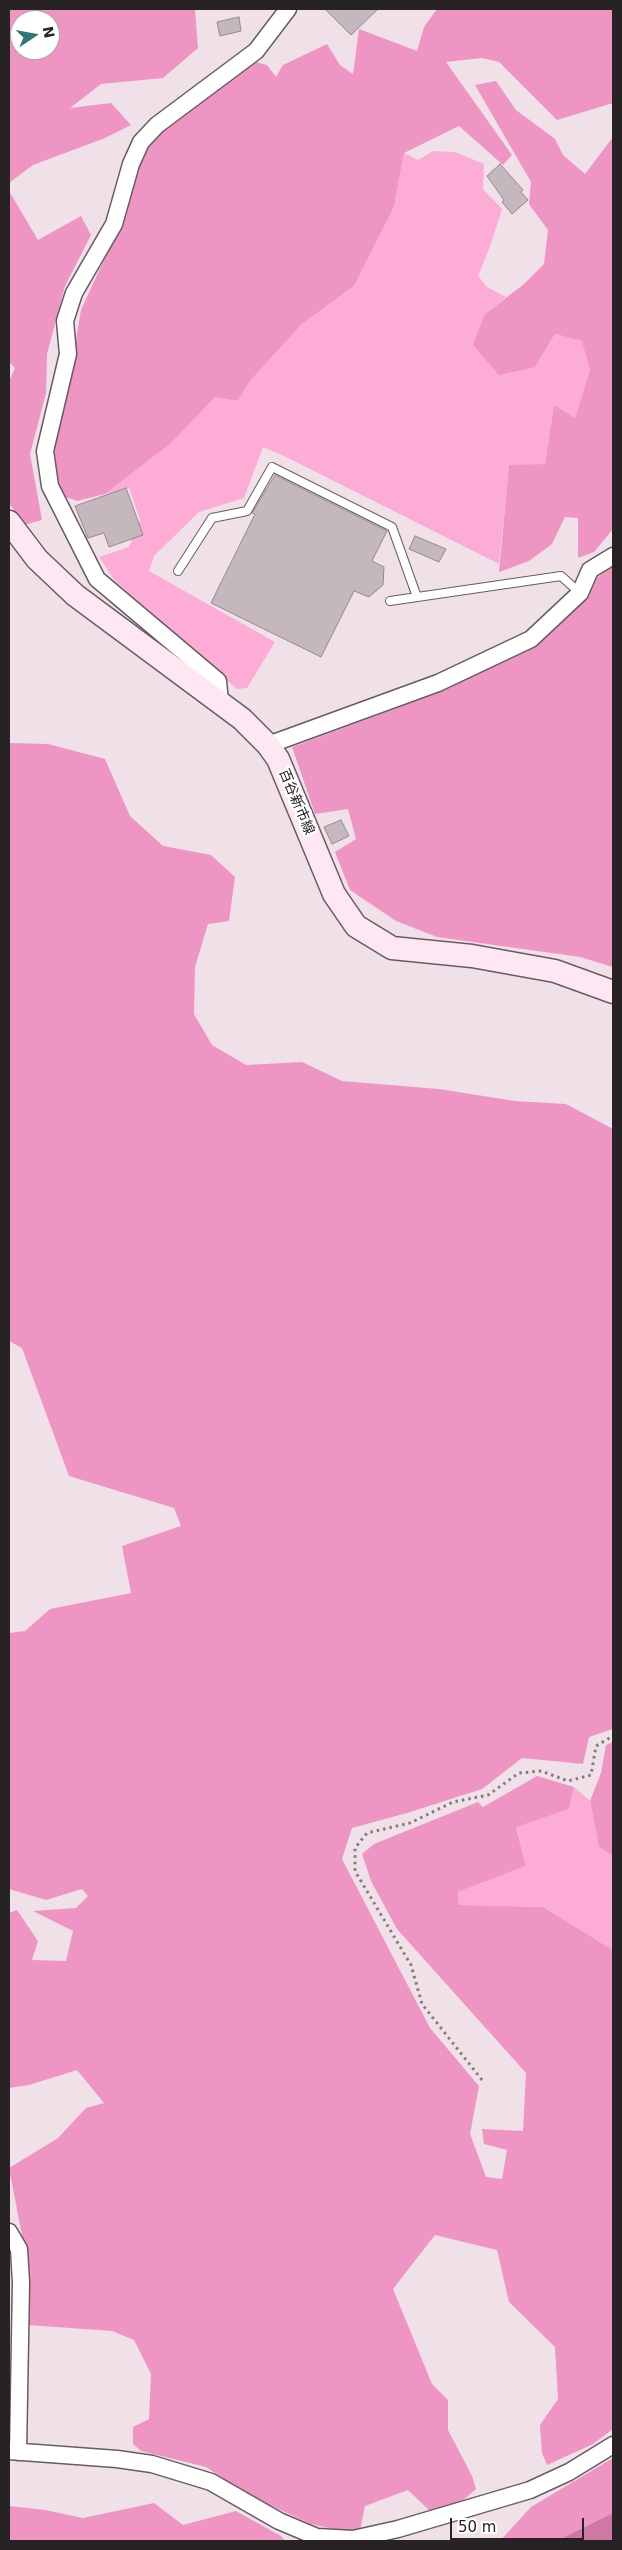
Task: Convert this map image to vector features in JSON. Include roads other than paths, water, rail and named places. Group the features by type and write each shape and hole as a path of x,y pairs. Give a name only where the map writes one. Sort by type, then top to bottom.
{"main road":[{"name":"百谷新市線","path":"9,522 37,559 75,594 242,719 268,745 278,759 334,894 356,926 392,948 472,956 556,971 613,992"}],"street":[{"path":"220,703 218,681 97,579 50,486 45,451 68,354 65,321 74,293 114,224 131,164 141,142 157,125 256,51 288,9"},
{"path":"268,745 438,684 531,639 580,593 590,570 613,556"},
{"path":"9,2232 19,2249 21,2282 13,2451 117,2459 152,2464 210,2482 279,2521 317,2537 354,2538 398,2529 530,2490 569,2472 613,2445"}],"lane":[{"path":"178,570 212,518 247,511 272,467 392,527 417,597"},
{"path":"390,601 561,576 580,593"}]}
